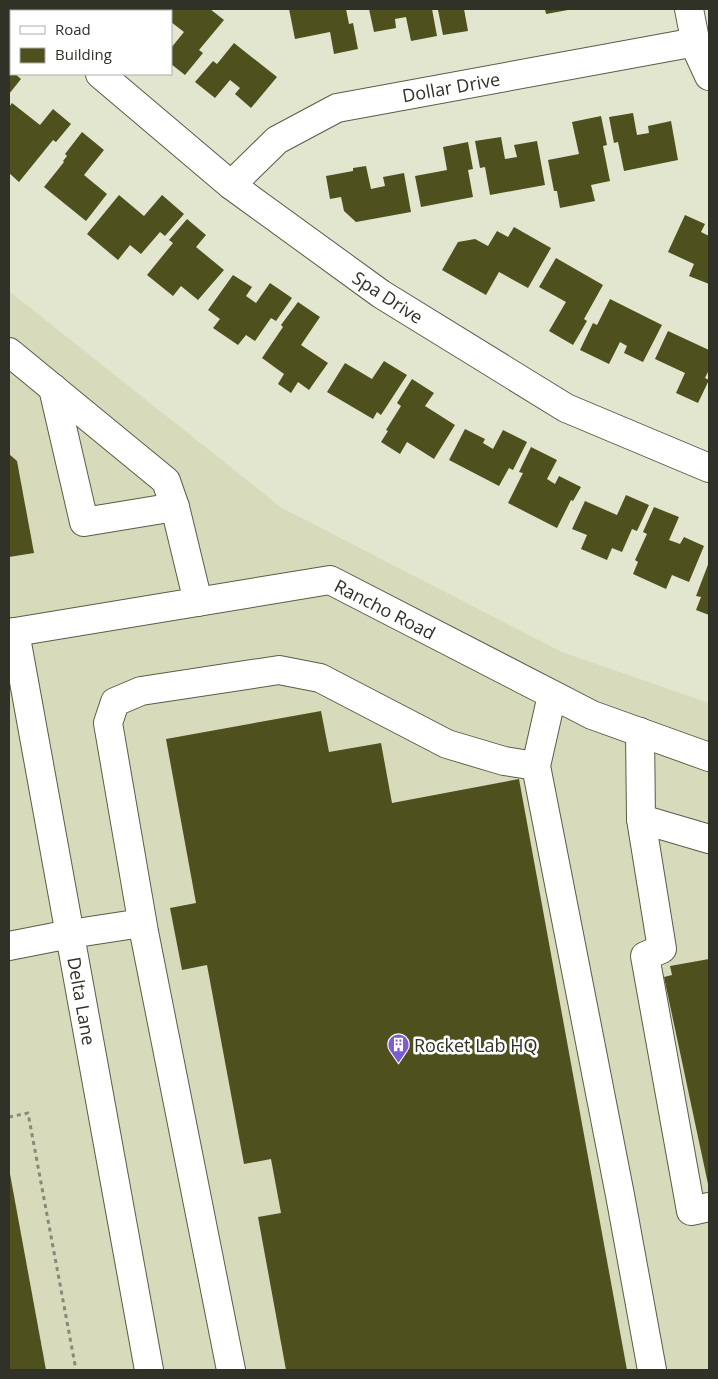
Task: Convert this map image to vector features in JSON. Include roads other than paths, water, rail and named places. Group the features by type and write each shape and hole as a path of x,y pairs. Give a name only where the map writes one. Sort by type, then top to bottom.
{"street":[{"path":"689,9 697,50 709,76"},
{"name":"Dollar Drive","path":"231,185 277,140 337,108 696,42"},
{"name":"Spa Drive","path":"101,75 231,185 381,294 566,408 709,468"},
{"path":"9,352 166,481 198,602"},
{"path":"53,388 84,522 174,507"},
{"name":"Rancho Road","path":"12,633 330,580 592,715 709,757"},
{"name":"Delta Lane","path":"12,633 70,934 149,1370"},
{"path":"231,1370 142,923 108,723 115,702 141,691 279,670 320,678 447,744 504,761 536,766"},
{"path":"552,694 536,766 620,1195 652,1370"},
{"path":"640,732 640,819 662,950 645,956 691,1211 709,1207"},
{"path":"640,819 709,839"},
{"path":"9,946 142,923"}],"place":[{"name":"Rocket Lab HQ","path":"398,1064"}]}
